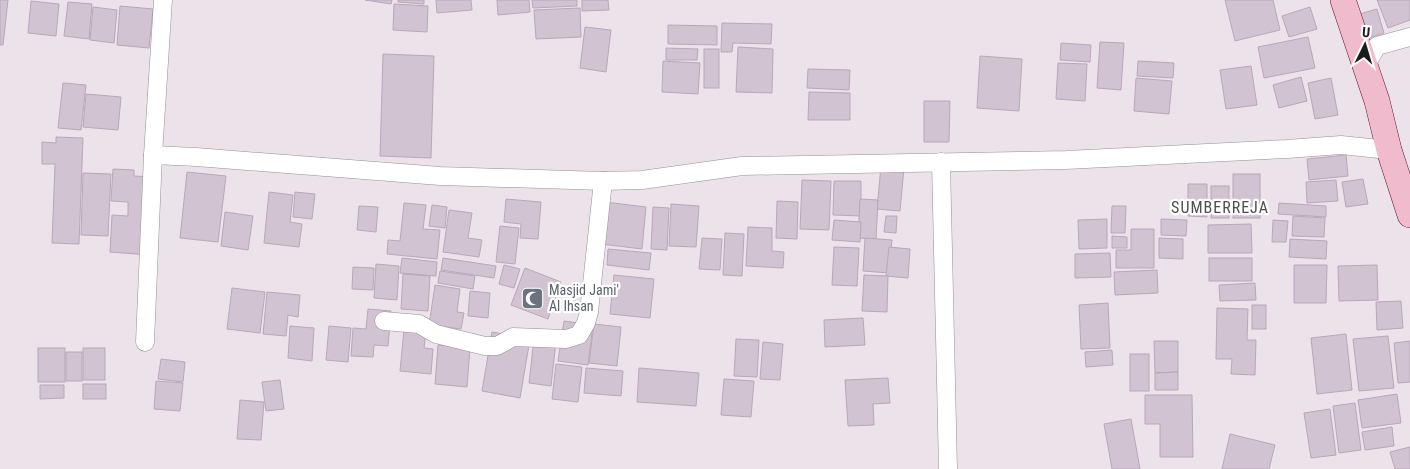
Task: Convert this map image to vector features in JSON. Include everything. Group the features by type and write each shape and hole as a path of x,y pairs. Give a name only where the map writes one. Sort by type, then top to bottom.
{"main road":[{"path":"1342,0 1366,65 1389,150 1410,215"}],"street":[{"path":"145,342 153,155 163,0"},
{"path":"1366,65 1377,46 1410,37"},
{"path":"153,155 440,176 603,181 642,180 742,166 1066,160 1287,150 1341,144 1389,150"},
{"path":"941,162 948,469"},
{"path":"384,321 419,324 436,334 485,346 497,346 513,337 566,339 579,335 586,323 589,312 603,181"}],"building":[{"path":"0,0 8,0 3,45 0,45"},
{"path":"365,0 392,0 391,4"},
{"path":"398,0 424,0 424,4 398,2"},
{"path":"436,0 471,0 472,10 437,13"},
{"path":"497,0 529,0 530,12 498,15"},
{"path":"532,0 577,0 577,6 533,8"},
{"path":"582,0 608,0 609,10 582,11"},
{"path":"1225,0 1273,0 1280,30 1235,41"},
{"path":"1377,0 1410,0 1410,20 1388,28"},
{"path":"31,1 59,4 56,36 28,33"},
{"path":"68,2 92,4 89,39 64,36"},
{"path":"394,4 428,6 427,32 393,30"},
{"path":"120,6 153,9 149,48 117,45"},
{"path":"93,7 117,10 114,43 90,40"},
{"path":"1310,7 1317,29 1289,37 1282,16"},
{"path":"580,8 581,37 536,39 534,10"},
{"path":"1377,9 1384,33 1363,40 1356,15"},
{"path":"722,23 772,24 771,44 733,43 732,52 721,52"},
{"path":"668,25 717,26 717,45 668,44"},
{"path":"585,27 611,30 606,72 580,68"},
{"path":"1308,37 1315,68 1264,78 1258,47"},
{"path":"1100,42 1124,43 1121,90 1097,88"},
{"path":"1061,43 1091,45 1090,62 1060,60"},
{"path":"738,47 773,49 772,93 736,92"},
{"path":"666,48 698,49 697,60 666,60"},
{"path":"704,49 719,49 719,88 704,88"},
{"path":"383,54 434,56 431,158 380,156"},
{"path":"980,56 1022,59 1019,111 977,108"},
{"path":"663,61 700,63 698,94 662,92"},
{"path":"1138,61 1174,63 1173,78 1137,76"},
{"path":"1058,63 1087,64 1085,101 1056,99"},
{"path":"1251,66 1257,105 1226,109 1220,70"},
{"path":"808,69 850,70 849,90 807,88"},
{"path":"1301,77 1307,101 1279,108 1273,85"},
{"path":"1136,78 1172,81 1169,114 1134,111"},
{"path":"1331,78 1338,115 1315,119 1308,83"},
{"path":"63,83 86,85 81,130 58,128"},
{"path":"809,92 850,93 850,120 808,120"},
{"path":"86,94 121,97 118,130 83,127"},
{"path":"924,101 950,101 949,142 924,142"},
{"path":"56,137 83,138 79,244 52,243 55,164 42,164 42,142 56,143"},
{"path":"1346,155 1348,176 1309,180 1307,159"},
{"path":"881,166 904,168 900,211 877,209"},
{"path":"113,169 134,170 134,176 154,177 149,255 110,252 112,215 128,216 128,202 111,201"},
{"path":"187,172 226,176 218,242 180,238"},
{"path":"83,173 111,174 108,236 81,235"},
{"path":"1233,174 1260,174 1260,218 1233,218"},
{"path":"1363,179 1368,204 1346,207 1342,182"},
{"path":"802,180 831,181 829,230 800,229"},
{"path":"1336,180 1338,201 1307,203 1306,182"},
{"path":"834,181 861,181 861,216 833,215"},
{"path":"1188,184 1207,184 1207,217 1188,216"},
{"path":"1211,186 1229,186 1229,218 1211,218"},
{"path":"269,192 293,195 290,222 302,224 299,247 264,243"},
{"path":"295,192 315,194 312,219 293,217"},
{"path":"506,199 541,202 538,239 520,238 521,224 504,222"},
{"path":"860,199 878,200 876,239 858,238"},
{"path":"777,201 798,202 797,239 776,238"},
{"path":"605,202 646,207 642,249 601,244"},
{"path":"404,203 426,205 423,229 440,230 437,259 387,254 388,240 400,241"},
{"path":"1279,203 1326,206 1326,217 1278,214"},
{"path":"671,204 699,206 696,247 669,246"},
{"path":"432,205 447,207 445,228 429,226"},
{"path":"359,206 378,207 376,232 357,230"},
{"path":"1112,206 1126,206 1125,233 1111,233"},
{"path":"653,207 669,208 667,250 651,249"},
{"path":"449,210 472,213 468,238 482,240 479,257 443,252"},
{"path":"225,212 253,216 248,250 221,246"},
{"path":"886,216 897,216 896,233 884,232"},
{"path":"1293,216 1325,218 1324,237 1292,236"},
{"path":"1107,219 1107,248 1079,249 1078,220"},
{"path":"1161,219 1187,220 1186,236 1161,235"},
{"path":"834,220 861,222 860,242 832,240"},
{"path":"1273,220 1288,221 1286,242 1272,242"},
{"path":"1251,224 1252,253 1208,253 1208,225"},
{"path":"500,226 519,228 515,264 496,262"},
{"path":"748,227 772,228 772,251 784,252 783,268 746,266"},
{"path":"1131,229 1154,229 1154,268 1116,268 1116,250 1131,250"},
{"path":"725,233 744,234 742,276 723,275"},
{"path":"1112,236 1127,237 1127,248 1112,248"},
{"path":"702,238 722,239 720,270 699,269"},
{"path":"865,238 892,240 889,273 863,271"},
{"path":"1159,238 1183,239 1183,259 1159,258"},
{"path":"1290,239 1327,241 1326,259 1289,257"},
{"path":"834,247 859,248 857,286 832,285"},
{"path":"889,247 910,249 908,278 886,276"},
{"path":"608,249 651,253 649,270 607,265"},
{"path":"1110,253 1111,277 1075,278 1075,254"},
{"path":"402,258 437,262 436,276 400,273"},
{"path":"443,258 496,266 494,278 441,270"},
{"path":"1209,258 1252,258 1252,281 1209,281"},
{"path":"376,264 399,266 397,300 374,298"},
{"path":"504,265 520,269 514,288 499,284"},
{"path":"1294,265 1327,265 1326,303 1294,303"},
{"path":"1377,265 1378,300 1339,301 1338,266"},
{"path":"353,267 374,268 373,290 352,289"},
{"path":"525,268 561,282 548,319 511,305"},
{"path":"1157,270 1158,293 1115,295 1114,272"},
{"path":"440,271 475,276 473,289 438,283"},
{"path":"403,274 430,276 428,311 401,309"},
{"path":"614,275 654,279 650,318 610,314"},
{"path":"864,275 888,276 887,312 862,311"},
{"path":"1255,283 1256,300 1220,301 1219,285"},
{"path":"435,285 460,289 457,312 464,313 461,329 429,325"},
{"path":"232,288 265,292 260,333 227,329"},
{"path":"470,291 490,293 488,318 468,316"},
{"path":"267,292 300,295 298,317 288,315 286,336 263,334"},
{"path":"1401,301 1403,328 1377,330 1376,302"},
{"path":"1108,303 1110,348 1081,349 1079,305"},
{"path":"1252,305 1266,305 1266,329 1252,329"},
{"path":"1217,308 1248,309 1247,340 1256,340 1255,375 1231,374 1232,359 1216,359"},
{"path":"368,309 391,311 388,346 374,345 373,357 351,356 353,328 366,329"},
{"path":"863,318 865,345 825,347 824,320"},
{"path":"564,321 593,325 588,365 558,361"},
{"path":"594,324 621,327 617,366 589,363"},
{"path":"290,326 314,328 312,361 288,358"},
{"path":"329,326 351,328 348,362 326,360"},
{"path":"404,330 426,332 424,348 433,349 431,374 400,371"},
{"path":"492,332 530,339 520,398 482,391"},
{"path":"1346,334 1352,390 1317,394 1311,338"},
{"path":"1388,336 1394,388 1359,391 1353,339"},
{"path":"534,338 556,341 551,386 529,383"},
{"path":"736,339 759,340 757,377 734,376"},
{"path":"1154,341 1178,341 1178,372 1155,373"},
{"path":"1410,341 1410,382 1398,383 1394,343"},
{"path":"763,342 783,344 780,380 760,379"},
{"path":"438,345 470,348 467,387 435,384"},
{"path":"38,348 65,348 65,382 38,382"},
{"path":"83,348 105,348 105,380 83,380"},
{"path":"1112,350 1113,365 1086,367 1085,352"},
{"path":"66,352 82,352 82,381 66,381"},
{"path":"1130,354 1149,354 1149,391 1130,391"},
{"path":"161,359 185,362 183,382 158,379"},
{"path":"556,364 582,367 578,402 552,399"},
{"path":"586,368 623,371 621,396 584,393"},
{"path":"639,368 699,373 696,406 637,402"},
{"path":"1178,372 1178,390 1155,390 1155,373"},
{"path":"888,378 890,403 873,404 874,425 848,426 845,380"},
{"path":"724,379 754,381 751,417 721,415"},
{"path":"280,380 284,409 266,411 262,382"},
{"path":"156,381 183,383 180,411 154,409"},
{"path":"83,384 106,384 106,399 83,399"},
{"path":"40,385 64,385 64,398 40,399"},
{"path":"1397,394 1401,423 1362,428 1358,400"},
{"path":"1145,395 1192,395 1193,457 1160,457 1160,424 1145,424"},
{"path":"240,400 264,402 261,440 237,439"},
{"path":"1355,403 1361,450 1339,453 1333,406"},
{"path":"1330,409 1336,455 1311,458 1304,413"},
{"path":"1131,419 1140,469 1112,469 1104,424"},
{"path":"1392,427 1394,446 1365,450 1362,432"},
{"path":"1230,434 1275,445 1269,469 1222,469"},
{"path":"1410,447 1410,469 1395,469 1390,452"}],"place":[{"name":"Masjid Jami' Al Ihsan","path":"533,298"}],"district":[{"name":"SUMBERREJA","path":"1220,207"}]}
